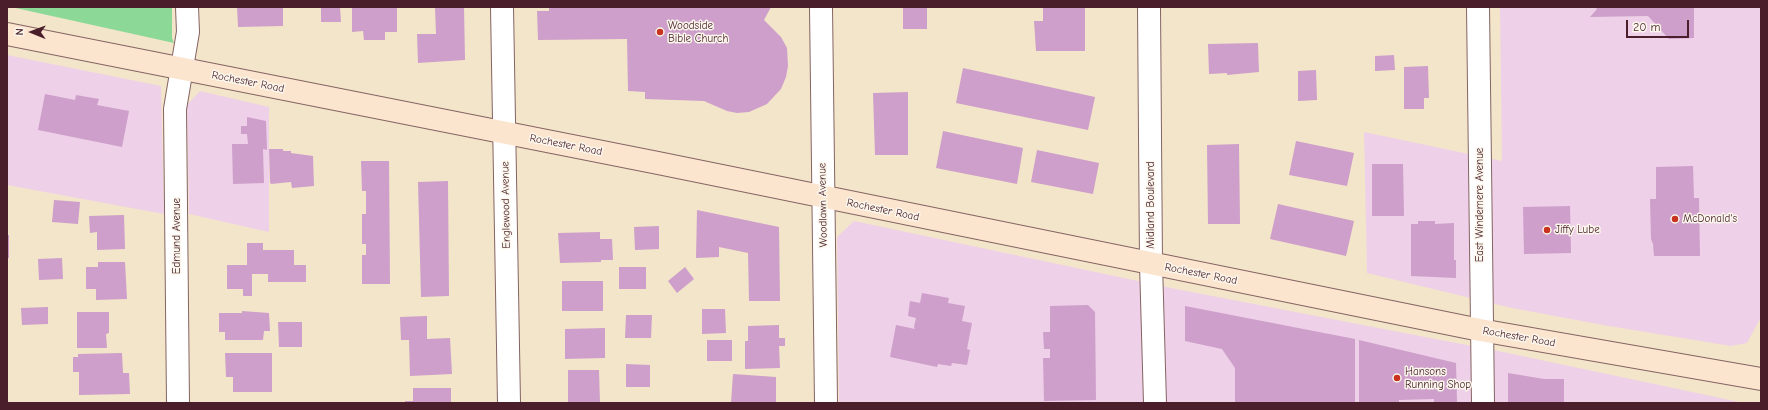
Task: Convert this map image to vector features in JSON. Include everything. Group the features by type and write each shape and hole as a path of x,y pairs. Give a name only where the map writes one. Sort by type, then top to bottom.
{"main road":[{"name":"Rochester Road","path":"7,34 1480,330 1761,379"}],"street":[{"name":"Edmund Avenue","path":"178,403 175,108 188,32 187,7"},
{"name":"Englewood Avenue","path":"502,7 504,133 506,163 509,403"},
{"name":"Woodlawn Avenue","path":"821,7 826,403"},
{"name":"Midland Boulevard","path":"1149,7 1151,264 1155,403"},
{"name":"East Windemere Avenue","path":"1478,7 1480,330 1483,403"}],"shaded area":[{"path":"1500,7 1761,7 1761,312 1760,319 1747,343 1731,346 1603,325 1512,308 1367,273 1364,132 1502,161"},
{"path":"7,55 161,86 164,214 7,185"},
{"path":"200,91 269,107 269,232 189,214 187,105"},
{"path":"854,221 1176,289 1503,352 1744,403 839,403 837,237"}],"green space":[{"path":"11,7 172,7 172,38 174,43"}],"building":[{"path":"237,7 283,7 283,26 238,27"},
{"path":"321,7 340,7 341,22 321,22"},
{"path":"352,7 397,7 397,32 385,32 385,40 364,40 363,31 352,32"},
{"path":"435,7 464,7 465,60 418,63 417,34 436,34"},
{"path":"549,7 771,7 764,20 781,37 787,48 788,66 786,77 781,89 767,104 749,112 737,113 727,111 704,101 645,99 645,92 628,91 627,39 538,40 537,11 549,11"},
{"path":"903,7 927,7 927,29 903,29"},
{"path":"1043,7 1085,7 1085,51 1036,51 1034,21 1043,21"},
{"path":"1595,7 1694,7 1694,38 1669,39 1648,16 1590,17 1597,9"},
{"path":"1258,43 1259,72 1227,75 1227,73 1209,74 1208,44"},
{"path":"1394,55 1395,70 1375,71 1375,56"},
{"path":"1428,66 1429,98 1424,98 1424,109 1404,109 1404,67"},
{"path":"963,68 1095,97 1088,130 956,103"},
{"path":"1316,70 1317,100 1298,101 1298,71"},
{"path":"908,92 908,155 875,155 873,93"},
{"path":"45,94 75,100 76,95 99,99 97,105 129,111 122,147 38,130"},
{"path":"247,117 266,121 267,150 263,149 264,183 233,184 232,144 248,144 247,134 241,134 241,126 247,126"},
{"path":"943,131 1023,148 1017,184 936,168"},
{"path":"1296,141 1354,153 1347,186 1289,175"},
{"path":"1239,144 1240,224 1208,224 1207,145"},
{"path":"269,149 283,149 283,151 291,151 291,153 313,156 314,186 292,188 291,182 271,184"},
{"path":"1037,150 1099,163 1093,194 1031,182"},
{"path":"361,161 389,161 390,284 362,284 362,255 366,255 366,244 362,244 362,214 366,214 366,191 362,191"},
{"path":"1372,164 1403,164 1404,216 1372,216"},
{"name":"McDonald's","path":"1693,166 1694,198 1699,198 1700,256 1654,256 1651,239 1650,199 1656,199 1656,167"},
{"path":"448,181 449,296 421,297 418,182"},
{"path":"54,200 80,202 78,224 52,222"},
{"path":"1278,204 1354,221 1346,256 1270,239"},
{"name":"Jiffy Lube","path":"1570,206 1571,253 1524,254 1523,207"},
{"path":"697,210 779,227 780,301 749,301 748,253 719,247 719,257 696,258"},
{"path":"124,215 125,249 97,250 97,232 90,233 89,216"},
{"path":"1418,221 1435,221 1435,224 1454,223 1454,260 1456,260 1456,278 1411,276 1411,224 1418,224"},
{"path":"659,226 659,249 635,250 634,227"},
{"path":"600,232 600,239 612,239 613,260 601,260 601,262 560,263 558,233"},
{"path":"7,235 9,235 9,258 7,258"},
{"path":"247,243 263,243 263,250 294,250 294,265 306,265 306,282 268,282 268,274 252,274 252,296 243,296 243,289 227,289 227,265 247,265"},
{"path":"62,258 63,279 39,280 38,259"},
{"path":"98,262 125,262 127,299 96,300 96,289 86,289 86,267 98,267"},
{"path":"619,267 646,267 646,289 619,289"},
{"path":"685,267 694,279 677,293 668,281"},
{"path":"562,281 603,281 603,311 562,311"},
{"path":"922,293 949,298 948,303 965,306 962,321 972,323 967,349 970,350 967,365 952,363 951,366 938,364 937,367 890,357 896,325 915,329 916,318 908,316 910,301 920,303"},
{"path":"1088,305 1095,312 1096,400 1044,401 1043,358 1050,358 1050,349 1044,349 1043,332 1050,332 1050,306"},
{"path":"1185,306 1355,339 1355,403 1235,403 1235,368 1222,349 1185,341"},
{"path":"48,307 48,324 22,325 21,308"},
{"path":"702,309 725,309 726,333 702,334"},
{"path":"242,311 269,313 270,331 264,331 263,340 225,340 225,332 219,332 219,313 242,313"},
{"path":"77,312 109,312 109,333 106,334 107,348 77,348"},
{"path":"626,315 652,315 651,338 625,338"},
{"path":"427,316 427,339 450,338 452,374 410,376 409,340 401,340 400,317"},
{"path":"278,322 302,322 302,347 279,347"},
{"path":"779,325 779,338 785,338 785,346 779,346 780,368 745,369 745,341 748,341 748,326"},
{"path":"605,328 605,358 565,359 565,329"},
{"path":"707,340 732,340 732,361 707,361"},
{"name":"Hansons Running Shop","path":"1359,340 1456,363 1457,403 1434,403 1434,399 1399,400 1399,403 1359,403"},
{"path":"122,353 123,373 129,373 130,394 79,395 79,372 73,372 73,357 78,357 78,354"},
{"path":"225,353 272,353 272,392 233,392 233,377 226,377"},
{"path":"626,364 650,365 650,387 626,387"},
{"path":"568,370 599,370 600,403 568,403"},
{"path":"1508,373 1544,379 1564,379 1564,403 1508,403"},
{"path":"733,374 776,377 776,403 731,403"},
{"path":"413,388 451,388 451,403 405,403 405,401 413,401"}],"place":[{"name":"Woodside Bible Church","path":"660,32"},
{"name":"McDonald's","path":"1675,219"},
{"name":"Jiffy Lube","path":"1547,230"},
{"name":"Hansons Running Shop","path":"1397,378"}]}
